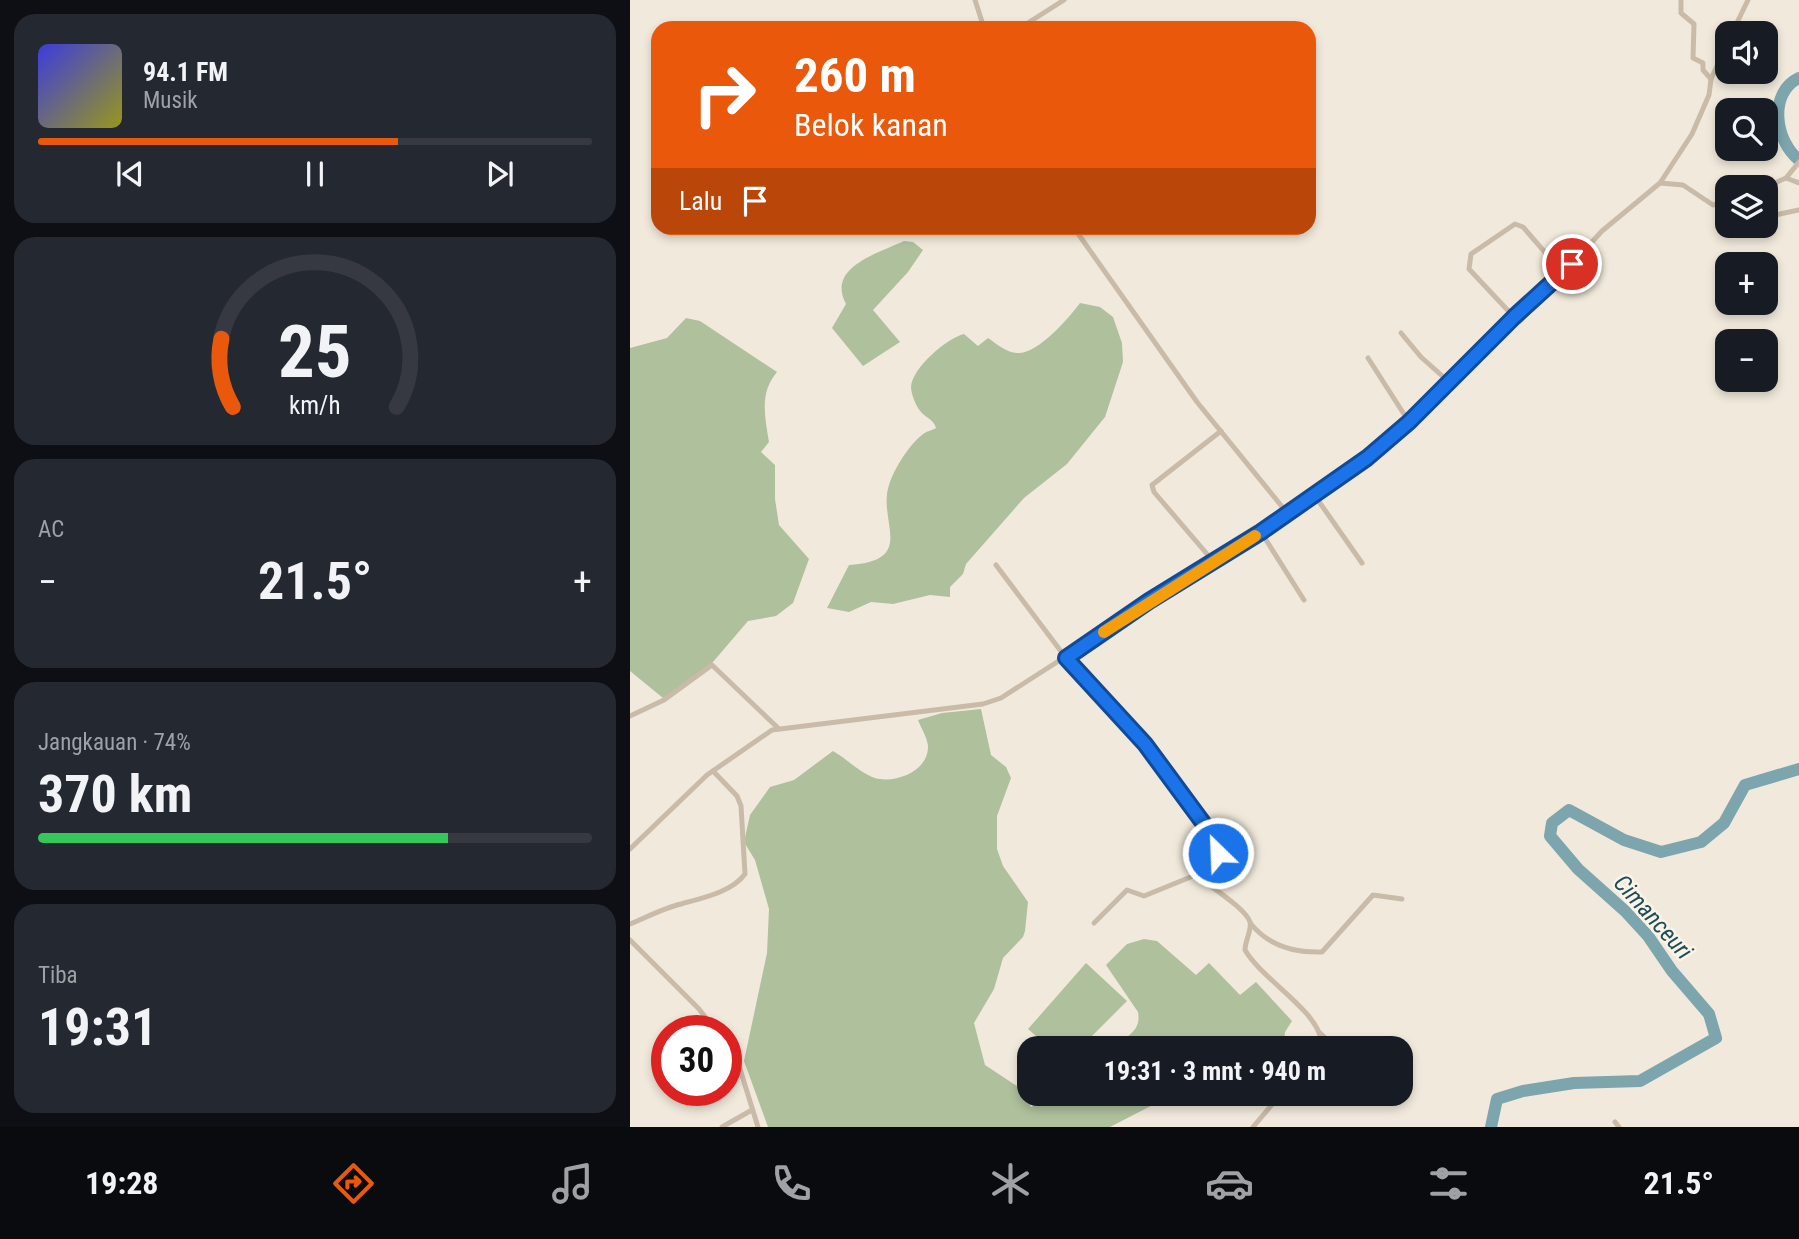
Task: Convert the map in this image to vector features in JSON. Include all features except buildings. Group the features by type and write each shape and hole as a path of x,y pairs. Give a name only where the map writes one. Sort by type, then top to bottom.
{"street":[{"path":"975,0 982,21"},
{"path":"1031,21 1064,0"},
{"path":"1681,0 1681,13 1694,24 1693,58 1703,63 1703,70 1711,79"},
{"path":"1738,21 1748,0"},
{"path":"630,849 713,771 762,736 778,728 879,718 994,701 1066,658 1315,496 1367,458 1409,422 1602,231 1660,183 1692,134 1709,95 1715,70"},
{"path":"1778,182 1786,178 1799,162"},
{"path":"1786,178 1799,183"},
{"path":"1660,183 1684,185 1715,205"},
{"path":"1778,214 1799,210"},
{"path":"1514,317 1469,269 1471,254 1516,224 1523,228 1562,272"},
{"path":"1079,235 1167,360 1288,514"},
{"path":"1401,333 1421,357 1449,382"},
{"path":"1367,358 1409,422"},
{"path":"1213,561 1154,492 1152,485 1221,431"},
{"path":"1315,496 1362,563"},
{"path":"1261,532 1304,600"},
{"path":"996,565 1066,658 1145,744 1215,839 1218,853 1198,874 1144,896 1127,890 1094,923"},
{"path":"630,716 664,700 712,664 778,728"},
{"path":"630,924 681,904 705,898 743,878 747,868 741,837 741,806 737,796 713,771"},
{"path":"1198,874 1243,912 1266,939 1283,947 1322,952 1373,895 1402,899"},
{"path":"1251,924 1245,945 1251,959 1323,1036"},
{"path":"630,940 704,1015"},
{"path":"742,1076 758,1127"},
{"path":"1252,1127 1270,1106"},
{"path":"722,1127 752,1110"}],"green space":[{"path":"904,241 913,242 923,250 908,272 873,310 900,342 863,366 832,328 846,304 842,291 843,280 858,263"},
{"path":"1080,303 1100,307 1113,317 1122,343 1123,362 1105,417 1067,464 1024,498 966,564 963,574 950,587 950,597 930,595 893,604 871,602 849,612 827,608 849,565 870,562 883,556 889,547 887,499 891,479 912,445 936,428 914,401 911,387 917,371 940,348 964,334 978,346 988,338 1010,352 1025,352 1052,334"},
{"path":"686,318 700,321 777,372 771,380 766,397 765,414 769,442 761,452 775,465 775,499 779,525 809,559 793,603 776,616 748,621 707,669 663,698 630,671 630,348 667,338"},
{"path":"981,709 991,755 1006,767 1011,778 997,816 997,849 1003,866 1028,902 1023,937 1003,958 994,989 974,1023 985,1065 1017,1086 1017,1106 1151,1106 1110,1127 768,1127 744,1061 767,953 769,909 755,860 744,842 750,815 770,787 794,780 833,751 875,778 892,779 909,774 917,769 927,755 928,746 918,720 942,713"},
{"path":"1144,939 1157,941 1196,975 1209,963 1240,995 1256,982 1292,1021 1285,1036 1128,1036 1137,1025 1138,1012 1106,965 1127,944"},
{"path":"1086,963 1127,1001 1092,1036 1036,1036 1028,1029"}],"waterway":[{"name":"Cimanceuri","path":"1799,78 1789,85 1783,94 1778,118 1785,141 1799,160"},
{"name":"Cimanceuri","path":"1491,1127 1497,1099 1523,1091 1574,1083 1640,1081 1716,1038 1709,1014 1672,971 1648,936 1625,911 1578,869 1550,836 1552,823 1569,810 1624,840 1661,852 1701,842 1724,823 1745,785 1799,769"}],"slow traffic":[{"path":"1104,632 1255,536"}],"route":[{"path":"1218,853 1215,839 1145,744 1087,684 1066,658 1149,601 1261,532 1367,458 1409,422 1514,317 1572,264"}]}
